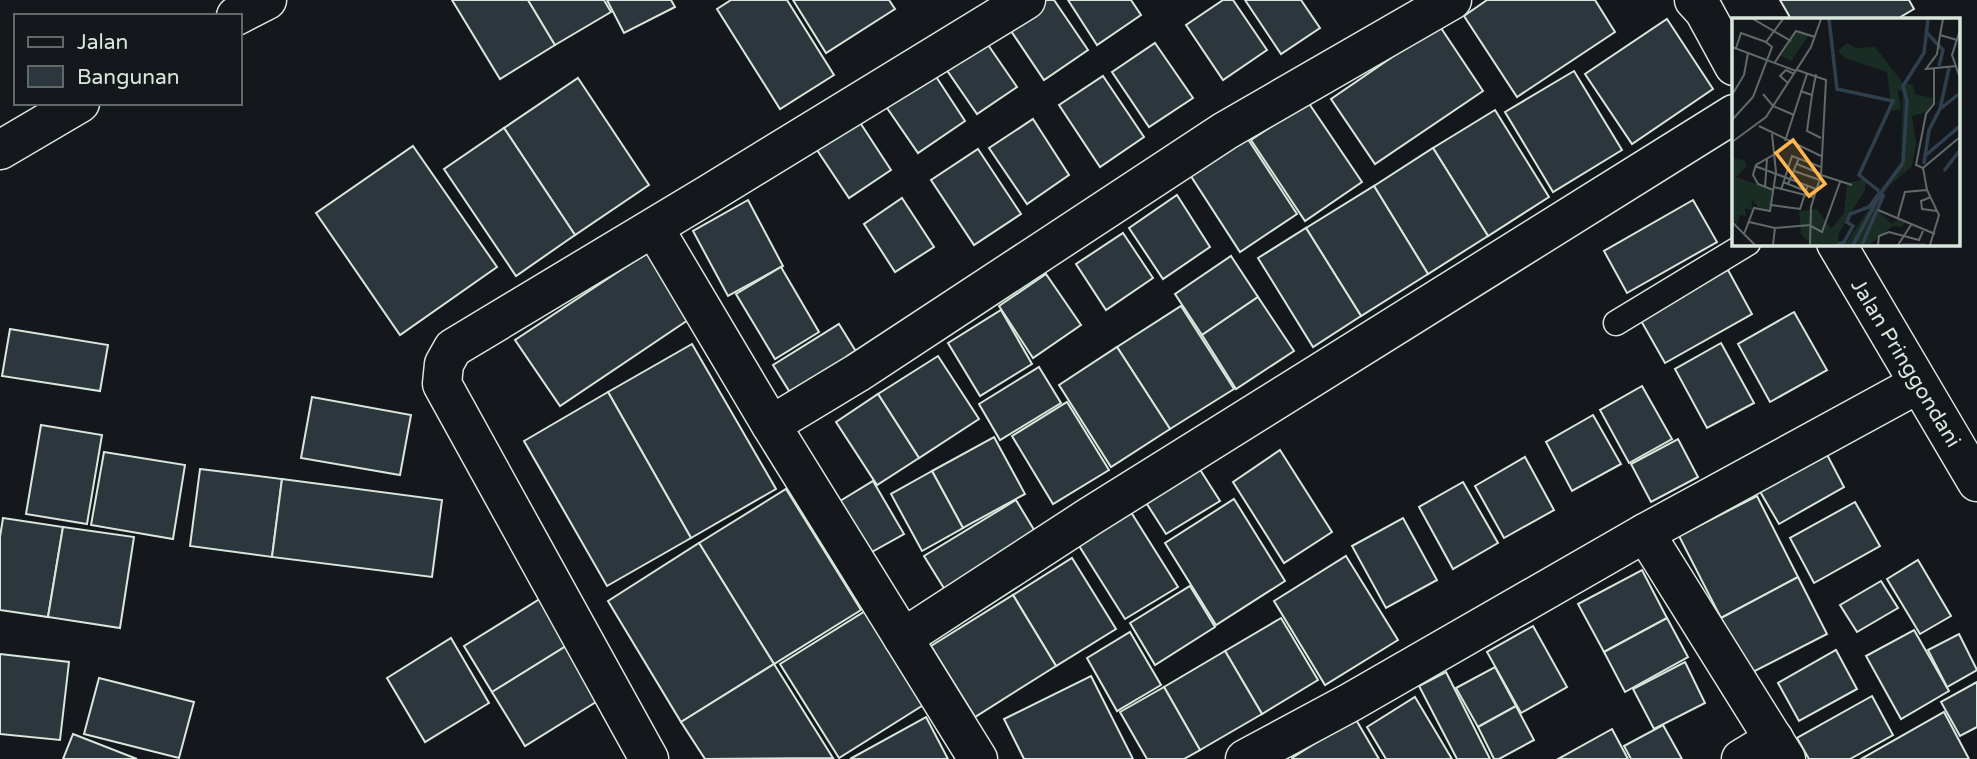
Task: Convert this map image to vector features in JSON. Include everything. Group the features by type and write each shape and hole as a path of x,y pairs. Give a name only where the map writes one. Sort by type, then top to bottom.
{"street":[{"path":"240,14 267,0"},
{"path":"649,759 442,384 444,365 453,348 1026,0"},
{"path":"771,425 857,373 1225,131 1452,0"},
{"path":"1693,0 1704,11 1732,62"},
{"path":"0,150 77,105"},
{"path":"903,638 1089,517 1732,115"},
{"path":"654,228 771,425 978,759"},
{"name":"Jalan Pringgondani","path":"1837,245 1977,482"},
{"path":"1245,759 1351,702 1645,533 1918,384"},
{"path":"1645,533 1780,749 1741,759"}],"lane":[{"path":"1616,323 1745,245"}],"building":[{"path":"452,0 528,0 555,45 500,79"},
{"path":"528,0 604,0 611,12 555,45"},
{"path":"607,0 671,0 675,7 624,33"},
{"path":"731,0 787,0 834,75 780,109 717,9"},
{"path":"793,0 889,0 895,9 826,53"},
{"path":"1044,0 1054,0 1088,50 1044,80 1007,25"},
{"path":"1068,0 1131,0 1141,15 1097,45"},
{"path":"1223,0 1233,0 1267,50 1223,80 1186,25"},
{"path":"1245,0 1301,0 1320,28 1281,54"},
{"path":"1487,0 1595,0 1615,32 1517,97 1464,16"},
{"path":"1780,0 1909,0 1914,9 1899,18 1790,18"},
{"path":"1667,19 1713,89 1632,144 1585,74"},
{"path":"1439,25 1483,91 1375,164 1331,99"},
{"path":"984,39 1017,87 977,114 944,66"},
{"path":"1155,43 1193,98 1149,127 1112,72"},
{"path":"1574,71 1622,150 1553,192 1505,112"},
{"path":"933,72 965,121 918,153 885,105"},
{"path":"1103,76 1144,137 1100,167 1059,105"},
{"path":"578,78 649,185 575,235 504,128"},
{"path":"1308,102 1362,182 1305,221 1251,140"},
{"path":"1495,110 1549,197 1488,236 1433,148"},
{"path":"1033,119 1069,175 1027,204 989,148"},
{"path":"859,121 891,170 849,198 817,150"},
{"path":"504,128 575,235 516,276 444,169"},
{"path":"1242,130 1297,214 1240,252 1185,167"},
{"path":"413,146 497,267 400,335 316,213"},
{"path":"1433,148 1488,236 1428,274 1374,186"},
{"path":"978,149 1021,214 974,245 931,180"},
{"path":"1374,186 1428,274 1361,316 1306,228"},
{"path":"1177,195 1210,247 1163,279 1129,228"},
{"path":"902,198 934,247 895,272 864,224"},
{"path":"748,200 783,266 728,296 693,231"},
{"path":"1693,200 1717,242 1627,293 1604,251"},
{"path":"1306,228 1361,316 1313,347 1258,258"},
{"path":"1123,233 1153,278 1106,310 1076,264"},
{"path":"648,252 691,318 560,406 515,340"},
{"path":"1231,256 1258,297 1202,335 1175,294"},
{"path":"781,267 819,332 775,359 736,294"},
{"path":"1728,270 1752,314 1665,363 1640,319"},
{"path":"1046,274 1081,325 1033,358 999,306"},
{"path":"1258,297 1294,351 1236,389 1202,335"},
{"path":"1181,306 1234,389 1170,429 1117,347"},
{"path":"1001,310 1032,364 980,396 948,343"},
{"path":"1794,312 1827,370 1770,402 1738,344"},
{"path":"839,324 860,358 794,399 773,365"},
{"path":"10,329 108,345 100,391 2,376"},
{"path":"1721,343 1754,403 1707,428 1675,369"},
{"path":"692,344 776,489 691,538 608,392"},
{"path":"1117,347 1170,429 1111,467 1059,385"},
{"path":"938,356 979,419 919,458 878,394"},
{"path":"1039,367 1061,403 1000,440 979,404"},
{"path":"1642,386 1672,439 1629,463 1600,410"},
{"path":"608,392 691,538 607,586 524,441"},
{"path":"878,394 919,458 877,485 836,422"},
{"path":"312,397 411,415 400,475 301,458"},
{"path":"1067,402 1109,470 1053,504 1012,436"},
{"path":"1593,415 1621,464 1572,491 1546,442"},
{"path":"41,425 102,435 87,524 26,514"},
{"path":"994,437 1025,494 963,528 932,471"},
{"path":"1678,439 1698,477 1651,502 1631,464"},
{"path":"1822,445 1844,487 1779,524 1755,483"},
{"path":"1280,450 1332,532 1284,563 1233,482"},
{"path":"104,452 185,465 173,539 91,525"},
{"path":"1192,457 1220,501 1166,534 1138,490"},
{"path":"1525,457 1554,510 1504,538 1475,486"},
{"path":"200,469 282,479 272,557 190,546"},
{"path":"932,471 963,528 922,551 891,494"},
{"path":"282,479 442,500 432,577 272,557"},
{"path":"873,481 904,534 870,553 840,501"},
{"path":"1463,482 1498,543 1453,569 1419,507"},
{"path":"786,489 861,610 774,664 699,543"},
{"path":"1757,496 1798,577 1721,618 1679,536"},
{"path":"1234,499 1285,581 1216,625 1165,543"},
{"path":"1016,500 1042,543 950,598 924,556"},
{"path":"1855,502 1880,546 1814,583 1790,538"},
{"path":"1129,509 1178,587 1125,619 1076,541"},
{"path":"3,518 63,527 48,617 0,610 0,537"},
{"path":"1403,518 1437,580 1386,608 1352,546"},
{"path":"63,527 134,537 120,628 48,617"},
{"path":"699,543 774,664 681,722 608,601"},
{"path":"1346,556 1398,640 1325,685 1274,601"},
{"path":"1072,558 1116,629 1056,666 1013,595"},
{"path":"1918,560 1951,616 1920,634 1887,579"},
{"path":"1642,570 1667,618 1604,652 1578,604"},
{"path":"1798,577 1827,634 1749,674 1721,618"},
{"path":"1881,581 1898,608 1857,632 1840,605"},
{"path":"1190,586 1215,627 1155,665 1130,623"},
{"path":"1013,595 1056,666 975,717 931,646"},
{"path":"543,597 571,643 492,692 464,646"},
{"path":"867,610 925,704 839,758 780,664"},
{"path":"1281,618 1318,680 1262,714 1225,651"},
{"path":"1667,618 1688,657 1625,692 1604,652"},
{"path":"1533,626 1567,687 1521,713 1487,652"},
{"path":"1914,630 1949,691 1901,719 1866,656"},
{"path":"1130,632 1161,685 1117,711 1087,658"},
{"path":"1959,634 1977,670 1947,687 1928,650"},
{"path":"451,638 489,703 425,742 387,678"},
{"path":"571,643 604,697 525,746 492,692"},
{"path":"1836,650 1857,689 1799,721 1778,683"},
{"path":"1225,651 1262,714 1200,750 1164,687"},
{"path":"0,654 69,662 60,740 0,734"},
{"path":"1685,662 1705,703 1654,729 1633,689"},
{"path":"774,664 833,758 705,759 681,722"},
{"path":"1495,667 1516,706 1478,727 1456,688"},
{"path":"1446,672 1490,759 1457,759 1419,686"},
{"path":"1091,676 1133,759 1024,759 1004,719"},
{"path":"99,678 194,702 179,758 84,734"},
{"path":"1977,682 1977,727 1960,736 1941,702"},
{"path":"1164,687 1200,750 1184,759 1147,759 1120,712"},
{"path":"1872,696 1893,735 1850,759 1809,759 1797,738"},
{"path":"1415,697 1452,759 1386,759 1367,727"},
{"path":"1516,706 1534,740 1499,759 1494,759 1478,727"},
{"path":"1944,712 1969,759 1861,759"},
{"path":"926,717 948,759 850,759"},
{"path":"1355,718 1379,759 1292,758"},
{"path":"1663,725 1682,759 1631,759 1624,746"},
{"path":"1612,729 1628,759 1558,759"},
{"path":"73,734 137,759 63,759"}]}
